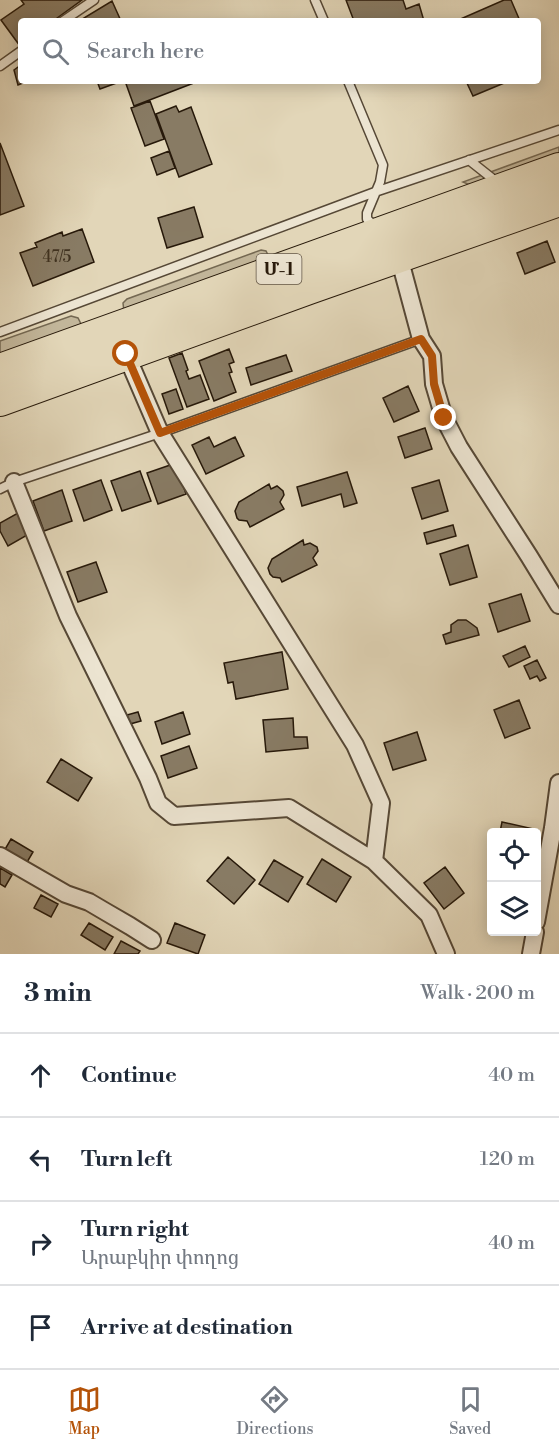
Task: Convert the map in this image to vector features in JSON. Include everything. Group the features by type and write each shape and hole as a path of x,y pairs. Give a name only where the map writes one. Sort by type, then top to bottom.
{"highway":[{"name":"Մ-1","path":"0,400 309,288 505,188 559,169"},
{"name":"Մ-1","path":"0,370 390,245 559,200"}],"street":[{"path":"390,245 421,339 432,356 434,384 444,418 459,447 559,605"},
{"path":"126,354 160,433 355,745 381,803 374,861"},
{"path":"7,485 158,803 174,816 289,808 374,861 429,915 446,954"},
{"path":"541,898 559,783"},
{"path":"0,856 66,894 89,902 152,940"},
{"path":"531,954 534,936"}],"lane":[{"path":"67,18 94,0"},
{"path":"315,0 323,18"},
{"path":"0,66 18,53"},
{"path":"349,84 383,165 380,182 367,213 367,219 390,245"},
{"path":"0,332 375,192 559,130"},
{"path":"469,160 505,188"},
{"path":"7,485 160,433 421,339"}],"shaded area":[{"path":"559,147 559,159 470,185 463,182"},
{"path":"261,250 266,251 269,257 124,312 123,303 127,299"},
{"path":"71,316 78,318 83,328 0,365 0,341"}],"building":[{"path":"21,0 82,0 57,18 18,18 18,43 1,20 24,4"},
{"path":"346,0 403,0 406,9 419,4 423,18 353,18"},
{"path":"504,0 511,0 519,18 463,18"},
{"path":"112,1 120,18 84,18"},
{"path":"18,67 18,84 20,84 18,85 14,70"},
{"path":"98,84 114,84 100,89"},
{"path":"126,84 191,84 134,106"},
{"path":"467,84 502,84 473,96"},
{"path":"150,101 164,139 145,146 131,108"},
{"path":"176,106 179,112 191,107 212,164 179,177 156,114"},
{"path":"0,143 24,206 0,215"},
{"path":"169,151 175,168 157,175 151,158"},
{"path":"194,207 203,237 167,248 158,218"},
{"path":"82,229 94,262 33,286 20,253 37,247 35,243 62,232 63,236"},
{"path":"547,241 555,262 525,274 517,253"},
{"path":"229,349 234,362 229,364 232,372 229,373 236,392 214,401 199,361"},
{"path":"182,353 189,379 200,375 209,399 187,407 169,358"},
{"path":"286,355 292,371 251,385 246,368"},
{"path":"408,386 419,411 394,422 383,398"},
{"path":"176,389 183,409 169,414 162,394"},
{"path":"425,428 432,449 405,458 398,437"},
{"path":"209,437 214,447 235,437 244,456 206,474 192,445"},
{"path":"176,463 186,494 158,504 147,473"},
{"path":"140,471 151,501 122,511 111,481"},
{"path":"347,472 357,503 344,507 341,494 302,506 297,487"},
{"path":"101,480 112,510 84,521 73,490"},
{"path":"439,480 448,511 422,519 412,488"},
{"path":"269,484 271,489 277,486 283,491 284,495 280,502 284,509 250,527 247,521 237,518 235,511 239,502"},
{"path":"62,490 72,521 44,531 33,501"},
{"path":"18,513 29,534 8,546 0,531 0,523"},
{"path":"453,525 456,536 427,544 424,533"},
{"path":"303,540 304,545 310,543 317,547 318,551 313,558 317,565 282,582 280,578 273,577 268,568 272,559"},
{"path":"468,545 477,577 450,585 440,554"},
{"path":"96,562 107,592 78,602 67,572"},
{"path":"521,594 530,621 498,632 489,604"},
{"path":"458,620 469,622 477,628 479,635 446,644 443,635 451,632 451,625"},
{"path":"525,646 530,657 509,667 503,656"},
{"path":"282,652 288,689 236,699 233,682 228,683 224,663"},
{"path":"537,660 546,678 540,681 537,676 530,679 524,666"},
{"path":"519,700 530,728 505,738 494,710"},
{"path":"138,712 141,721 130,724 127,715"},
{"path":"183,712 190,734 162,744 155,722"},
{"path":"293,718 294,737 307,737 308,748 266,752 263,720"},
{"path":"417,732 426,760 393,770 384,743"},
{"path":"189,746 197,768 168,778 161,756"},
{"path":"61,759 92,778 78,801 47,782"},
{"path":"502,822 529,828 501,828"},
{"path":"11,839 33,852 26,864 4,851"},
{"path":"228,857 255,880 234,904 207,881"},
{"path":"322,859 351,877 336,902 307,884"},
{"path":"274,860 303,877 288,902 259,884"},
{"path":"445,867 464,893 444,909 424,883"},
{"path":"0,868 12,875 5,887 0,884"},
{"path":"41,895 58,904 51,917 34,908"},
{"path":"89,923 113,937 105,950 81,935"},
{"path":"175,923 205,935 198,954 167,943"},
{"path":"121,941 140,951 138,954 114,954"}],"route":[{"path":"126,354 160,433 421,339 432,356 434,384 444,418"}]}
